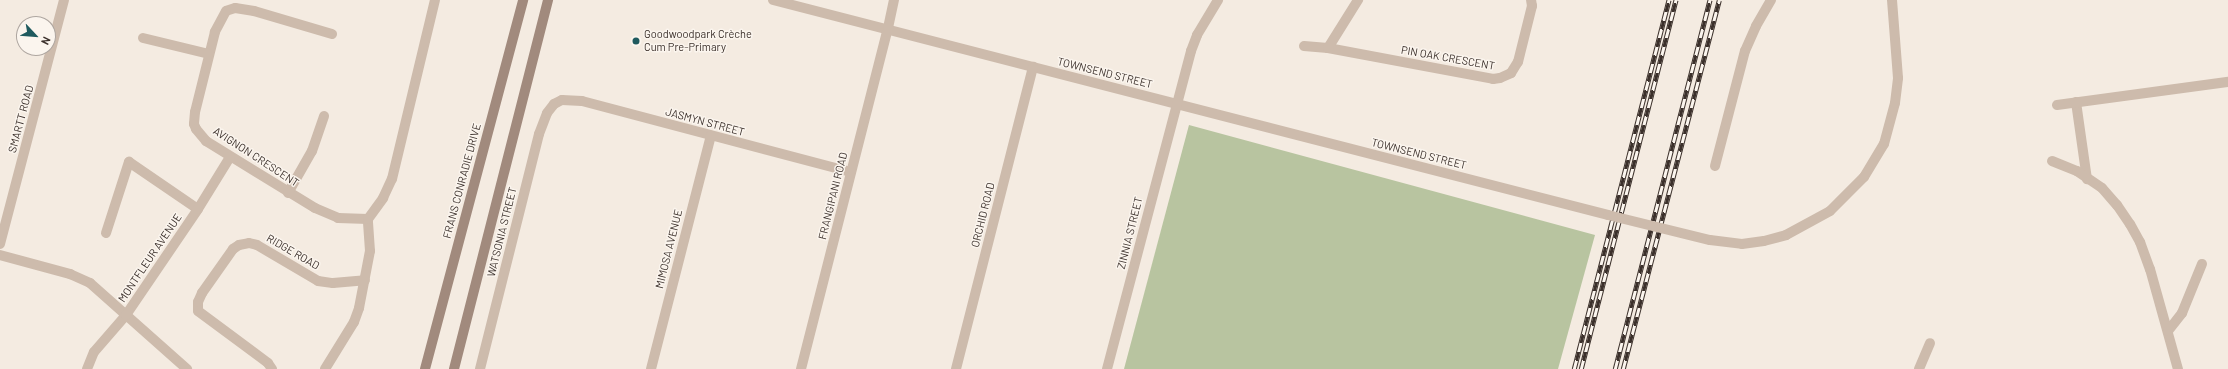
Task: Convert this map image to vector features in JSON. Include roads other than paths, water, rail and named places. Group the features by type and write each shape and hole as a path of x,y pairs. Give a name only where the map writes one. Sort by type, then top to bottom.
{"main road":[{"name":"FRANS CONRADIE DRIVE","path":"425,369 523,0"},
{"path":"454,369 548,0"}],"street":[{"name":"SMARTT ROAD","path":"0,244 64,0"},
{"path":"325,369 354,322 359,308 370,251 368,219 384,198 392,179 435,0"},
{"name":"TOWNSEND STREET","path":"773,0 888,28 1033,67 1608,215 1710,240 1742,244 1764,241 1786,235 1830,211 1849,195 1864,177 1884,144 1895,103 1898,78 1892,0"},
{"name":"FRANGIPANI ROAD","path":"800,369 894,0"},
{"name":"ZINNIA STREET","path":"1107,369 1196,34 1218,0"},
{"path":"1328,48 1358,0"},
{"name":"PIN OAK CRESCENT","path":"1304,46 1328,48 1493,79 1500,78 1511,73 1518,62 1532,6 1531,0"},
{"path":"1715,166 1745,51 1756,26 1771,0"},
{"name":"AVIGNON CRESCENT","path":"332,34 254,11 235,8 226,11 218,22 195,112 194,124 199,134 206,141 288,193 315,208 338,218 368,219"},
{"path":"143,38 209,54"},
{"name":"ORCHID ROAD","path":"956,369 1033,67"},
{"path":"2057,104 2228,82"},
{"name":"JASMYN STREET","path":"554,104 562,100 582,101 851,172"},
{"path":"2076,102 2087,179"},
{"name":"WATSONIA STREET","path":"480,369 539,134 546,113 554,104"},
{"path":"288,193 312,151 324,116"},
{"name":"MIMOSA AVENUE","path":"651,369 711,136"},
{"name":"MONTFLEUR AVENUE","path":"87,369 94,352 126,315 198,208 230,157"},
{"path":"2052,161 2077,171 2102,188 2117,205 2140,242 2168,331 2178,369"},
{"path":"106,233 129,162 198,208"},
{"name":"RIDGE ROAD","path":"272,369 268,363 198,311 198,302 202,293 233,249 239,245 249,243 257,245 318,281 333,283 365,280"},
{"path":"0,255 81,278 90,283 187,369"},
{"path":"2168,331 2182,313 2202,264"},
{"path":"1919,369 1930,343"}],"railway":[{"path":"1574,369 1669,0"},
{"path":"1581,369 1676,0"},
{"path":"1615,369 1710,0"},
{"path":"1623,369 1719,0"}],"place":[{"name":"Goodwoodpark Crèche Cum Pre-Primary","path":"636,41"}]}
